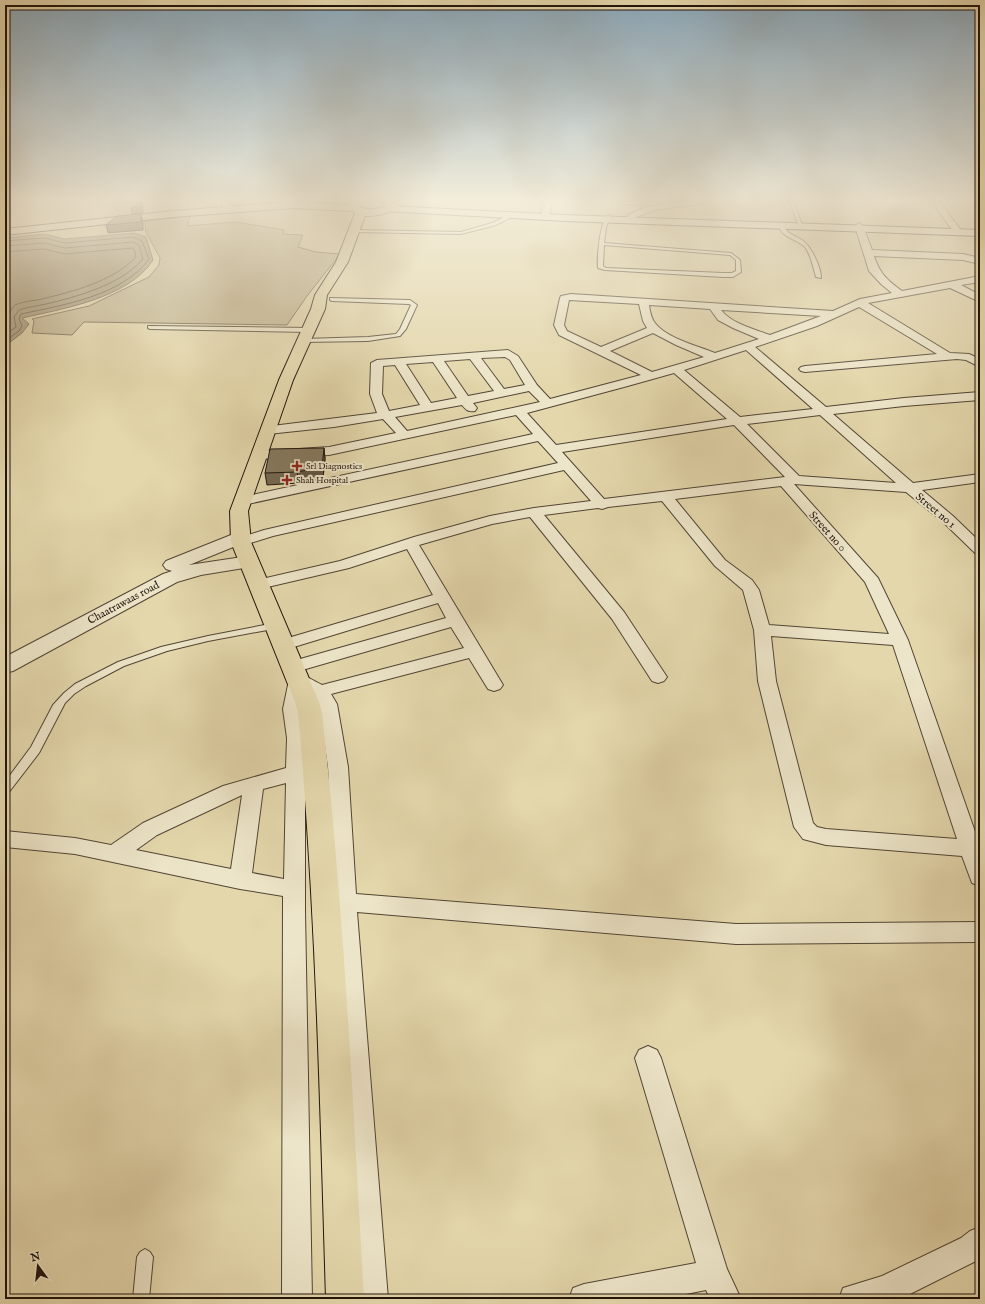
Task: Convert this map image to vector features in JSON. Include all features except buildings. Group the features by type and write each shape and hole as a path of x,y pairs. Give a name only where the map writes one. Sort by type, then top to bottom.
{"main road":[{"path":"295,674 241,539 239,511 286,380 306,336 330,299 321,295 341,263"},
{"path":"5,653 157,572 191,556 241,539"},
{"name":"Chaatrawaas road","path":"5,666 170,578 198,569 249,562"},
{"path":"315,702 319,794 326,885 345,1299"}],"street":[{"path":"871,263 874,270 884,282 899,293"},
{"path":"259,455 329,451 520,411 652,376 715,357 813,324 860,303 899,293 980,278"},
{"path":"951,284 980,299"},
{"path":"652,376 563,333 559,325 565,298 572,297 835,314"},
{"path":"644,302 648,321 653,329 715,357"},
{"path":"860,303 947,356"},
{"path":"713,306 722,318 770,339"},
{"path":"601,351 653,329"},
{"name":"Street no 1","path":"747,346 910,488 948,518 980,550"},
{"path":"405,436 383,412 376,394 376,364 504,353 512,355 532,387 548,404"},
{"path":"473,355 501,393"},
{"path":"804,369 947,356 966,356 980,364"},
{"path":"436,358 464,400 482,420"},
{"path":"398,361 428,408"},
{"name":"Street no 0","path":"677,369 737,421 872,581 900,640 980,877"},
{"path":"268,430 321,426 387,416 532,387"},
{"path":"553,449 737,421 904,402 980,396"},
{"path":"520,411 602,505"},
{"path":"242,501 542,436"},
{"path":"241,539 567,465"},
{"path":"259,584 344,565 411,544 419,540 490,520 534,512 602,505 789,481 910,488 980,478"},
{"path":"666,496 720,563 746,583 751,590 762,630 767,682 804,827 810,833 826,837 969,848"},
{"path":"534,512 618,616 658,677"},
{"path":"411,544 494,684"},
{"path":"284,645 442,597"},
{"path":"295,674 456,620"},
{"path":"762,630 900,640"},
{"path":"315,702 475,651"},
{"path":"295,674 315,702 328,704 338,766 373,1299"},
{"path":"295,674 292,709 296,738 294,889 296,1299"},
{"path":"114,854 150,829 230,791 295,773"},
{"path":"240,880 254,784"},
{"path":"5,839 75,846 240,880 294,889"},
{"path":"346,902 736,934 980,932"},
{"path":"584,1299 720,1287 648,1058"},
{"path":"854,1299 886,1290 971,1248 980,1242"}],"lane":[{"path":"601,263 600,267 605,269 723,275 733,275 739,272 738,263"},
{"path":"813,263 819,277"},
{"path":"150,327 306,336 382,338 398,335 403,329 414,306 410,302 330,299"},
{"path":"5,789 35,750 59,705 67,694 88,680 132,659 156,651 191,642 276,626"},
{"path":"141,1299 145,1257"}],"shaded area":[{"path":"159,263 333,263 287,325 84,322 72,335 32,333 34,321 32,319 89,306 149,277"}],"water":[{"path":"5,263 151,263 142,273 128,284 112,293 75,306 22,318 29,324 22,333 5,346"}],"place":[{"name":"Srl Diagnostics","path":"297,466"},
{"name":"Shah Hospital","path":"287,480"}]}
